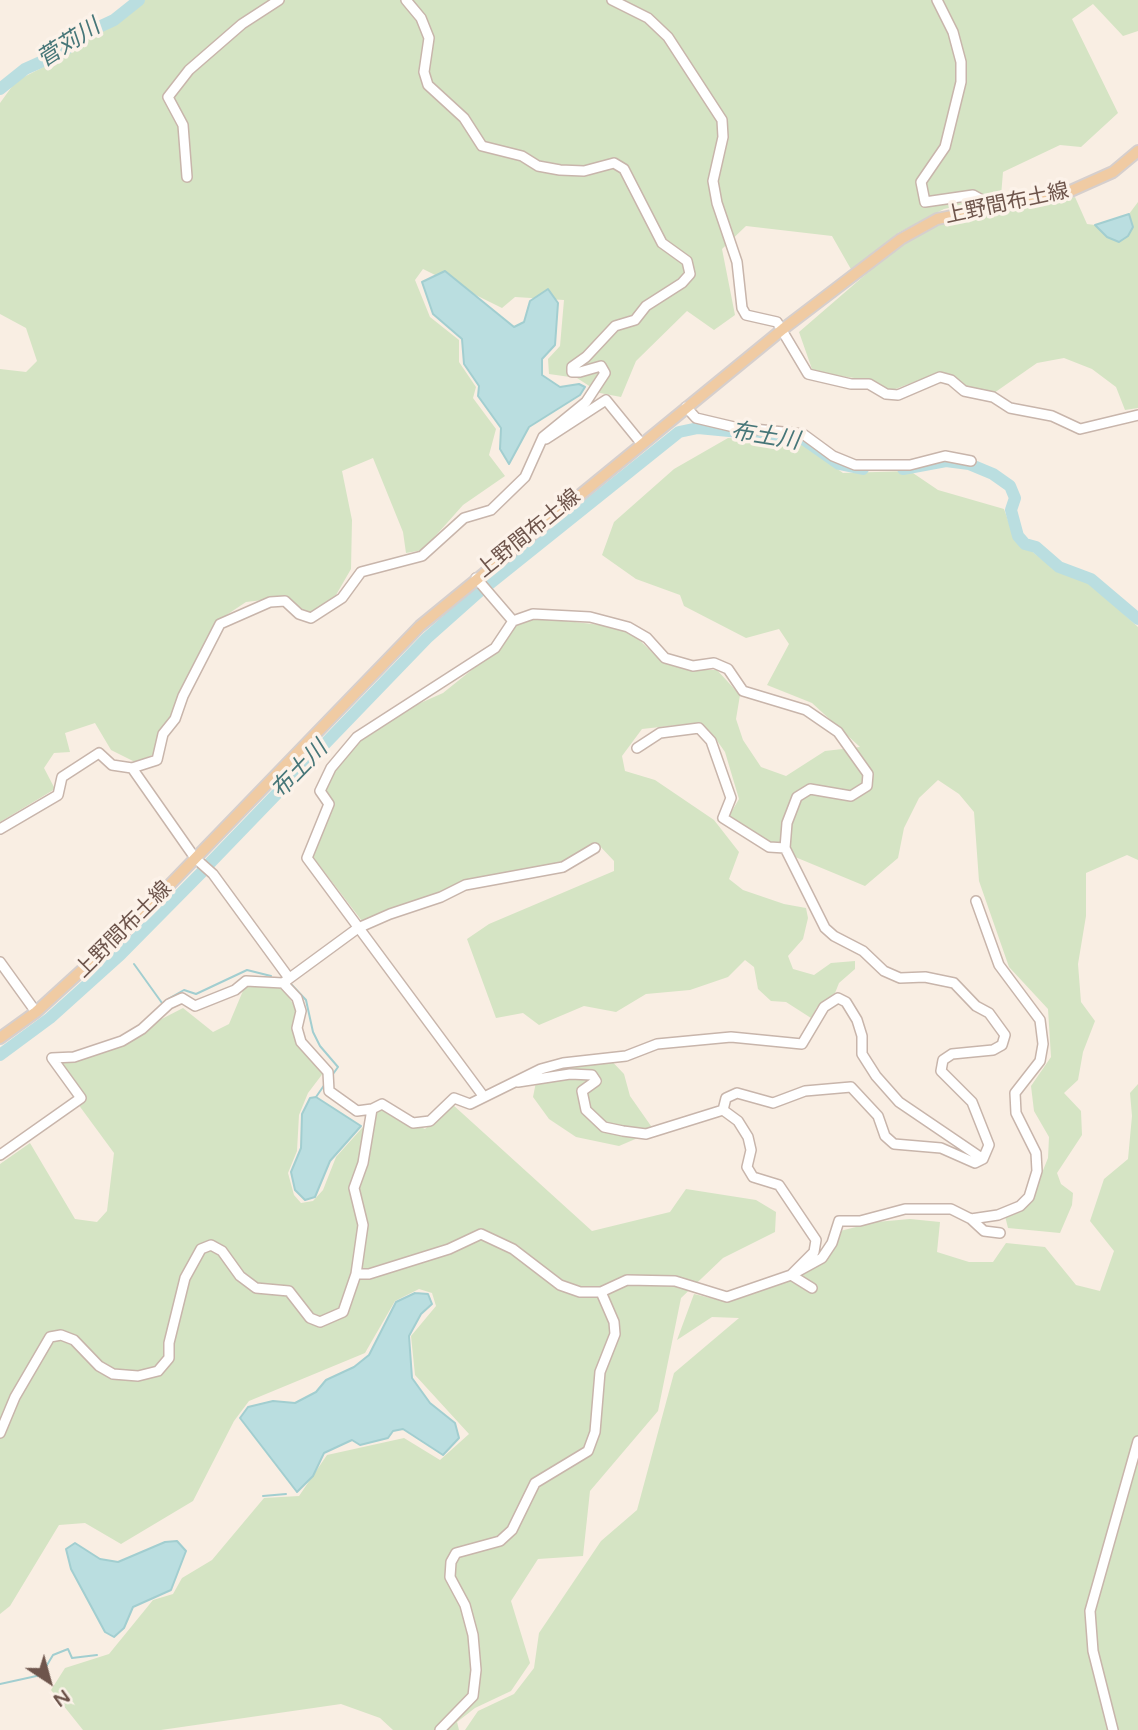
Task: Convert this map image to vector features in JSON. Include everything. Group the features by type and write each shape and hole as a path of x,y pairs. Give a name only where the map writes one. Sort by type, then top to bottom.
{"main road":[{"name":"上野間布土線","path":"0,1038 36,1012 124,932 420,626 783,329 901,239 937,219 976,209 1045,198 1085,187 1113,172 1138,151"}],"street":[{"path":"187,177 183,125 168,97 189,70 242,24 279,0"},
{"path":"0,829 58,795 62,777 99,753 112,765 132,768 157,760 163,734 175,719 183,696 220,624 270,602 285,601 299,614 312,618 342,598 361,572 422,556 464,518 491,510 525,477 543,436 586,402 604,373 601,366 580,372 572,372 572,367 586,357 615,326 635,320 646,306 682,283 690,274 687,261 662,243 624,170 614,163 584,171 560,170 538,166 522,156 482,146 464,118 428,85 424,72 429,38 421,18 405,0"},
{"path":"612,0 648,18 668,37 722,120 723,138 713,181 717,203 737,262 742,308 746,315 777,322 808,374 850,384 869,384 886,394 898,395 940,377 951,380 964,391 993,397 1010,408 1052,416 1080,429 1138,415"},
{"path":"937,0 956,43 961,62 961,82 945,147 921,182 925,202 973,195 982,200 976,209"},
{"path":"538,448 547,438 606,400 641,443"},
{"path":"686,407 696,418 734,427 803,434 833,456 855,465 910,465 945,456 971,461"},
{"path":"477,578 513,621"},
{"path":"484,1097 307,858 329,804 320,791 331,768 357,737 495,648 513,621 533,614 565,615 628,626 647,638 665,658 693,666 714,663 728,670 743,691 806,710 838,732 868,774 867,786 850,796 810,789 797,797 787,823 785,848 819,916 834,936 863,951 884,971 900,978 925,977 954,983 976,1006 989,1013 1005,1035 1002,1045 993,1049 952,1055 943,1060 941,1071 972,1102 989,1145 983,1159 975,1163 942,1148 894,1143 885,1136 878,1116 850,1087 805,1091 773,1103 737,1093 726,1098 723,1110"},
{"path":"637,748 660,733 699,728 711,741 731,798 723,818 769,847 785,848"},
{"path":"132,768 195,859 212,874 286,980 301,1011 297,1028 301,1042 328,1072 329,1091 357,1111 372,1109 382,1104 413,1123 430,1121 454,1098 470,1104 563,1063 626,1056 657,1044 730,1037 803,1044 824,1007 838,998 846,1002 857,1020 862,1036 862,1054 876,1076 899,1102 983,1159"},
{"path":"0,1155 81,1098 52,1058 74,1057 122,1041 142,1029 161,1010 182,998 195,1006 235,990 246,981 286,980 358,928 442,897 465,885 563,867 595,848"},
{"path":"971,1219 998,1215 1020,1206 1029,1197 1037,1171 1036,1153 1016,1112 1015,1093 1040,1061 1043,1044 1040,1020 999,965 976,901"},
{"path":"0,962 36,1012"},
{"path":"513,1083 532,1082 570,1073 592,1075 596,1081 582,1091 586,1110 604,1127 622,1131 646,1134 723,1110"},
{"path":"0,1433 15,1397 50,1337 61,1335 74,1340 99,1366 113,1374 138,1376 158,1371 169,1358 169,1343 185,1278 201,1249 211,1245 222,1251 240,1276 256,1288 289,1291 310,1318 320,1322 343,1312 356,1274 363,1226 354,1188 363,1163 372,1109"},
{"path":"723,1110 738,1121 748,1137 751,1150 747,1167 753,1177 779,1185 816,1240 814,1252 791,1275"},
{"path":"356,1274 369,1274 449,1249 481,1234 513,1250 560,1285 580,1292 601,1292 627,1280 675,1281 727,1297 791,1275 822,1258 832,1242 839,1221 860,1221 905,1209 951,1209 971,1219 985,1231 1000,1233"},
{"path":"791,1275 813,1288"},
{"path":"440,1730 473,1696 477,1670 473,1635 465,1605 450,1577 451,1562 456,1553 500,1541 512,1530 536,1483 588,1451 595,1432 600,1372 615,1334 614,1322 601,1292"},
{"path":"1113,1730 1093,1651 1090,1611 1138,1441"}],"green space":[{"path":"145,0 1138,0 1138,31 1123,36 1093,4 1072,19 1118,113 1081,147 1060,145 1003,172 1001,196 944,209 898,233 852,271 832,236 746,226 722,249 735,315 714,330 687,311 636,361 621,397 600,393 577,378 549,374 548,359 560,346 564,300 515,297 502,308 423,269 415,280 430,317 459,340 459,362 476,387 473,398 496,429 489,455 505,476 463,505 423,550 406,553 403,532 373,458 342,471 352,520 351,569 336,595 311,613 300,610 289,597 246,602 216,622 178,696 172,717 159,731 153,755 135,762 111,750 95,723 65,733 70,752 54,753 44,768 55,789 0,822 0,369 26,372 37,361 26,328 0,314 0,103 16,81 65,56 87,39 117,24"},
{"path":"1075,197 1087,224 1095,225 1107,237 1133,227 1129,214 1138,202 1138,408 1125,410 1116,387 1092,369 1064,358 1037,363 994,393 967,389 956,378 938,373 890,391 868,380 813,372 799,332 902,243 940,223"},
{"path":"728,438 799,442 843,473 910,471 938,490 1004,509 1014,537 1054,569 1091,584 1138,627 1138,860 1127,855 1086,873 1086,916 1078,964 1081,1002 1095,1021 1083,1052 1078,1080 1064,1093 1081,1111 1082,1135 1057,1173 1061,1184 1073,1193 1072,1205 1060,1233 1008,1228 1005,1216 1019,1212 1031,1200 1048,1158 1049,1137 1034,1111 1031,1086 1051,1057 1048,1009 1009,967 979,881 974,812 959,794 938,780 919,798 904,828 898,858 865,886 771,847 729,816 739,799 725,752 713,735 696,723 642,729 622,756 625,771 655,780 714,820 739,852 729,879 743,890 784,904 806,908 808,918 803,939 788,956 793,969 814,975 831,963 855,961 855,969 839,983 835,993 817,1007 811,1018 786,1002 771,1001 758,989 754,967 745,960 728,977 690,990 646,994 616,1012 584,1006 539,1025 523,1013 496,1018 467,939 489,924 614,871 614,861 597,843 562,863 472,878 448,891 362,921 313,857 334,806 325,789 333,771 360,738 400,712 443,693 499,648 515,624 540,618 627,628 663,663 687,670 717,670 740,695 736,719 743,740 761,767 786,776 825,751 860,747 812,703 767,685 789,644 779,629 746,638 684,606 680,595 636,579 602,555 614,522 674,469"},
{"path":"245,986 278,986 288,996 297,1010 296,1040 324,1072 308,1093 299,1115 297,1151 288,1173 294,1195 301,1203 313,1201 323,1190 336,1157 380,1108 425,1129 452,1104 592,1231 670,1212 686,1189 756,1200 776,1212 775,1232 723,1258 681,1298 658,1411 590,1491 583,1556 538,1559 511,1601 530,1663 511,1691 475,1708 457,1722 459,1730 393,1730 380,1718 341,1704 161,1730 83,1730 51,1690 65,1668 109,1654 153,1600 173,1594 182,1578 212,1560 264,1498 299,1496 327,1455 404,1438 440,1460 469,1434 415,1375 411,1336 436,1306 432,1293 419,1289 395,1301 365,1353 249,1401 234,1421 193,1501 121,1544 85,1523 59,1525 10,1606 0,1614 0,1164 30,1143 75,1219 97,1222 107,1211 114,1153 78,1104 84,1099 57,1062 91,1056 127,1043 152,1024 183,1008 213,1032 229,1024"},
{"path":"605,1054 624,1074 630,1096 651,1126 640,1137 619,1146 576,1137 549,1119 533,1097 537,1077 573,1059"},
{"path":"1138,1084 1138,1730 465,1730 478,1711 514,1694 534,1668 539,1633 601,1541 637,1510 674,1373 739,1318 712,1317 677,1340 694,1294 727,1302 780,1284 815,1266 836,1232 876,1222 910,1219 940,1222 937,1252 969,1262 993,1262 1006,1243 1045,1247 1076,1285 1100,1291 1114,1251 1090,1221 1104,1179 1128,1159 1132,1116 1130,1093"}],"water":[{"path":"1129,214 1133,227 1128,236 1119,242 1107,237 1095,225"},
{"path":"445,271 514,327 524,322 530,301 548,289 558,303 555,345 542,359 542,375 560,387 579,384 585,387 580,395 529,427 509,464 500,449 501,428 478,396 479,386 464,364 462,339 433,314 422,282"},
{"path":"316,1097 361,1126 330,1161 315,1197 305,1200 295,1190 291,1172 301,1148 302,1114 310,1098"},
{"path":"415,1293 428,1294 432,1304 421,1314 409,1336 412,1378 430,1403 455,1423 459,1438 443,1455 403,1429 393,1431 388,1438 360,1445 352,1440 324,1453 313,1476 297,1492 240,1418 248,1407 273,1401 295,1403 316,1392 326,1380 354,1367 369,1355 396,1302"},
{"path":"177,1541 186,1551 171,1590 133,1607 124,1628 114,1637 105,1632 71,1569 66,1549 75,1543 100,1559 118,1562 165,1542"}],"waterway":[{"name":"菅苅川","path":"0,89 25,69 63,52 84,34 114,20 139,0"},
{"name":"布土川","path":"488,585 679,432 698,428 802,438 839,464 863,469"},
{"name":"布土川","path":"903,469 946,461 969,464 993,474 1010,486 1015,498 1011,510 1018,536 1025,544 1036,547 1059,567 1091,579 1138,619"},
{"name":"布土川","path":"210,863 427,638 481,590"},
{"name":"布土川","path":"0,1055 50,1018 120,955 202,872"},
{"path":"134,964 162,1003"},
{"path":"168,999 184,990 196,994 247,970 271,976"},
{"path":"290,983 306,1000 313,1032 320,1046 338,1067 333,1074"},
{"path":"316,1097 325,1084"},
{"path":"263,1496 286,1494"},
{"path":"0,1684 41,1675 53,1655 68,1649 72,1658 97,1655"}]}
